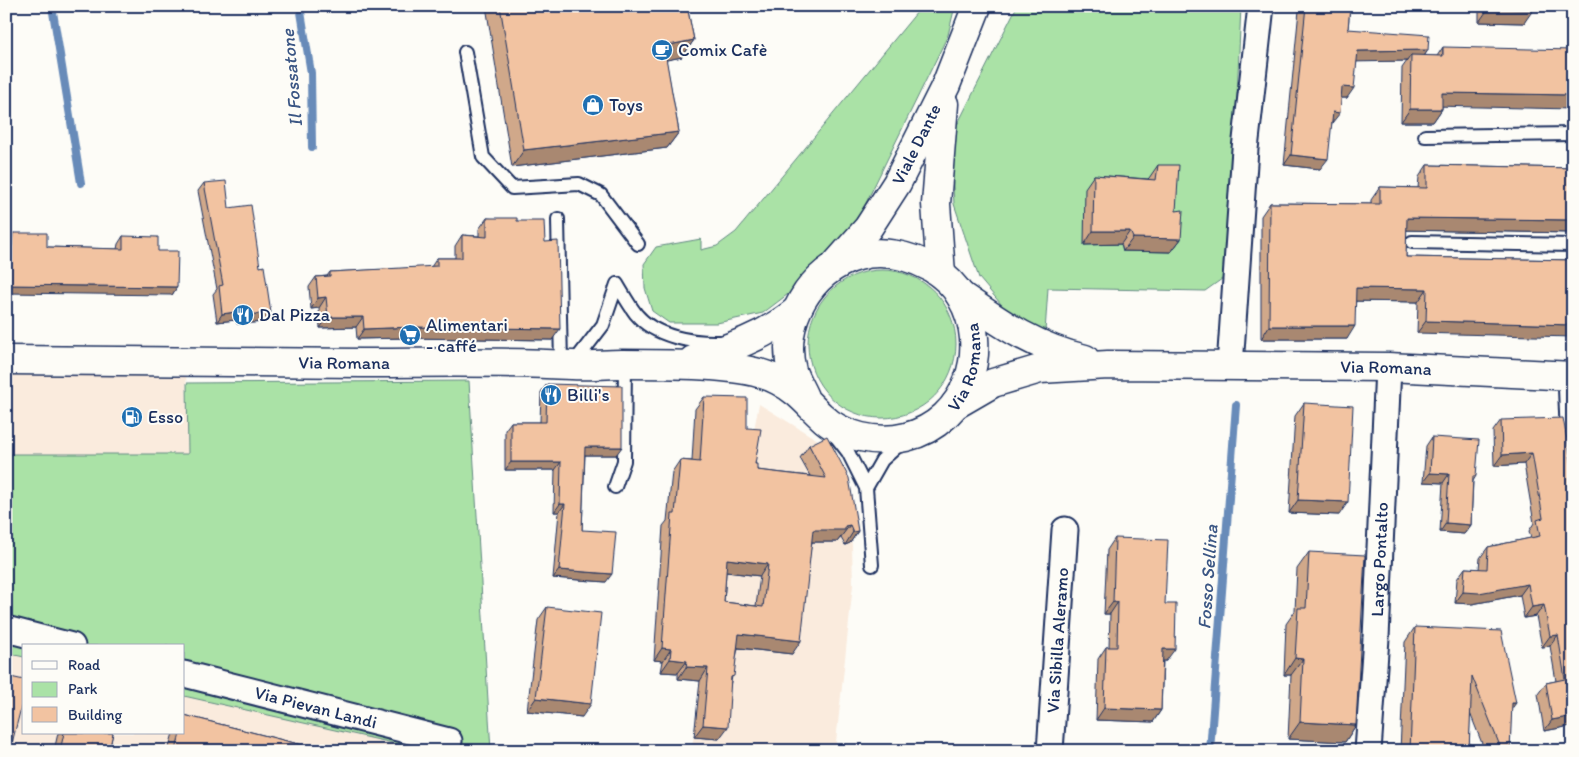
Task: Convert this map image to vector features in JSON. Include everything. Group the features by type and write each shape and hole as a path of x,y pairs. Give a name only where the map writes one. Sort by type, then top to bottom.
{"main road":[{"name":"Viale Dante","path":"832,268 868,228 897,183 946,85 975,8"},
{"path":"941,274 936,204 946,85"},
{"name":"Via Romana","path":"887,253 916,259 941,274 960,295 972,322 976,351 970,380 955,406 934,425 907,437 877,440 848,434 823,419 804,397 792,370 789,341 795,312 807,291 832,268 858,256 887,253"},
{"path":"960,295 1018,335 1060,353 1108,365"},
{"path":"679,364 752,340 776,328 795,312"},
{"name":"Via Romana","path":"6,360 679,364"},
{"path":"679,364 740,368 776,379 804,397"},
{"name":"Via Romana","path":"1108,365 1388,367 1572,376"},
{"path":"955,406 993,383 1040,369 1108,365"}],"street":[{"path":"1230,366 1245,149 1261,6"},
{"name":"Largo Pontalto","path":"1368,751 1376,638 1388,367"},
{"path":"1572,376 1573,425"},
{"name":"Via Sibilla Aleramo","path":"1050,751 1065,530"},
{"path":"6,629 64,644"},
{"name":"Via Pievan Landi","path":"185,674 449,741"}],"lane":[{"path":"465,52 483,158 512,188 579,184 601,195 638,244"},
{"path":"1425,136 1573,134"},
{"path":"558,218 566,364"},
{"path":"1412,242 1573,245"},
{"path":"566,364 602,325 618,284 636,314 655,331 681,339 709,342 752,340"},
{"path":"615,487 624,461 625,364"},
{"path":"823,419 848,452 866,488 872,565"},
{"path":"866,488 882,460 907,437"}],"shaded area":[{"path":"6,360 186,362 188,454 6,454"},
{"path":"759,404 821,442 845,493 852,546 853,585 835,751 691,751"},
{"path":"6,653 22,657 22,734 185,734 185,696 428,751 6,751"}],"green space":[{"path":"922,6 955,6 948,35 862,211 817,272 763,313 717,323 669,323 652,311 645,288 644,264 656,247 701,239 701,250 717,246 736,232"},
{"path":"1017,6 1241,6 1229,274 1205,291 1048,288 1045,332 1006,310 979,278 954,204 950,139"},
{"path":"882,270 896,271 910,276 923,282 934,292 944,303 950,316 955,330 955,358 950,372 944,385 934,396 923,406 910,412 896,417 882,418 868,417 854,412 841,406 830,396 820,385 814,372 809,358 808,344 809,330 814,316 820,303 830,292 841,282 854,276 868,271"},
{"path":"469,381 491,751 428,751 185,696 185,644 22,644 22,657 6,653 6,454 188,454 187,383"}],"building":[{"path":"500,6 687,6 694,40 664,46 679,132 524,150"},
{"path":"1306,6 1350,6 1348,29 1429,35 1428,50 1358,51 1354,88 1342,87 1340,113 1333,112 1328,159 1291,155"},
{"path":"1488,6 1533,6 1533,10 1488,9"},
{"path":"1443,47 1573,50 1573,95 1442,93 1442,109 1410,109 1411,55 1443,56"},
{"path":"1158,165 1179,165 1176,211 1183,210 1181,239 1133,238 1130,231 1093,231 1094,175 1156,180"},
{"path":"1427,165 1573,168 1573,220 1407,218 1406,257 1573,260 1573,325 1426,321 1427,289 1356,288 1355,326 1269,326 1270,203 1380,204 1380,187 1427,188"},
{"path":"226,181 229,208 251,205 260,267 264,266 271,313 243,315 242,311 222,314 219,286 223,285 204,183"},
{"path":"487,218 517,218 517,221 544,221 545,242 558,241 560,329 414,327 364,329 363,317 328,317 326,297 318,298 316,277 330,276 330,272 437,266 437,258 462,258 462,235 487,237"},
{"path":"13,233 47,233 47,247 123,249 123,236 158,237 158,251 178,251 177,287 6,285 6,246 12,246"},
{"path":"547,384 622,386 622,447 585,447 582,530 616,532 612,574 559,570 565,504 560,504 561,462 511,462 511,422 546,422"},
{"path":"704,397 747,398 747,428 761,429 755,464 757,464 757,470 826,478 809,445 827,436 849,478 858,531 853,532 850,525 845,526 845,530 813,530 801,641 739,634 734,676 731,677 728,727 703,725 708,668 686,667 687,661 670,659 671,649 662,648 672,514 675,514 680,460 700,462","holes":["727,559 768,564 763,607 724,602"]},
{"path":"1304,403 1353,406 1348,502 1298,500"},
{"path":"1563,418 1573,472 1573,716 1552,720 1546,683 1565,679 1558,635 1550,636 1544,605 1532,607 1528,584 1479,593 1463,592 1465,568 1487,569 1488,547 1540,536 1537,520 1543,518 1532,453 1502,455 1501,420"},
{"path":"1432,437 1479,440 1476,476 1473,476 1471,525 1446,523 1449,474 1430,473"},
{"path":"1115,538 1168,540 1165,604 1176,604 1175,649 1163,649 1161,710 1104,708 1106,647 1117,647 1118,602 1113,602"},
{"path":"1309,552 1365,555 1356,725 1300,722 1303,659 1295,658 1298,608 1306,608"},
{"path":"547,607 601,613 591,704 536,698"},
{"path":"1415,627 1501,631 1516,703 1512,703 1510,751 1502,751 1472,676 1469,751 1410,751"},
{"path":"6,676 22,680 22,704 10,751 6,751"},
{"path":"185,715 326,751 176,751 180,734 185,734"},
{"path":"64,734 113,734 109,751 60,751"},
{"path":"1102,749 1134,751 1101,751"}],"waterway":[{"path":"52,6 81,183"},
{"name":"Il Fossatone","path":"300,6 311,73 312,147"},
{"name":"Fosso Sellina","path":"1210,751 1236,405"}],"place":[{"name":"Comix Cafè","path":"662,50"},
{"name":"Toys","path":"593,105"},
{"name":"Dal Pizza","path":"243,315"},
{"name":"Alimentari - caffé","path":"410,335"},
{"name":"Billi's","path":"551,395"},
{"name":"Esso","path":"132,417"}]}
